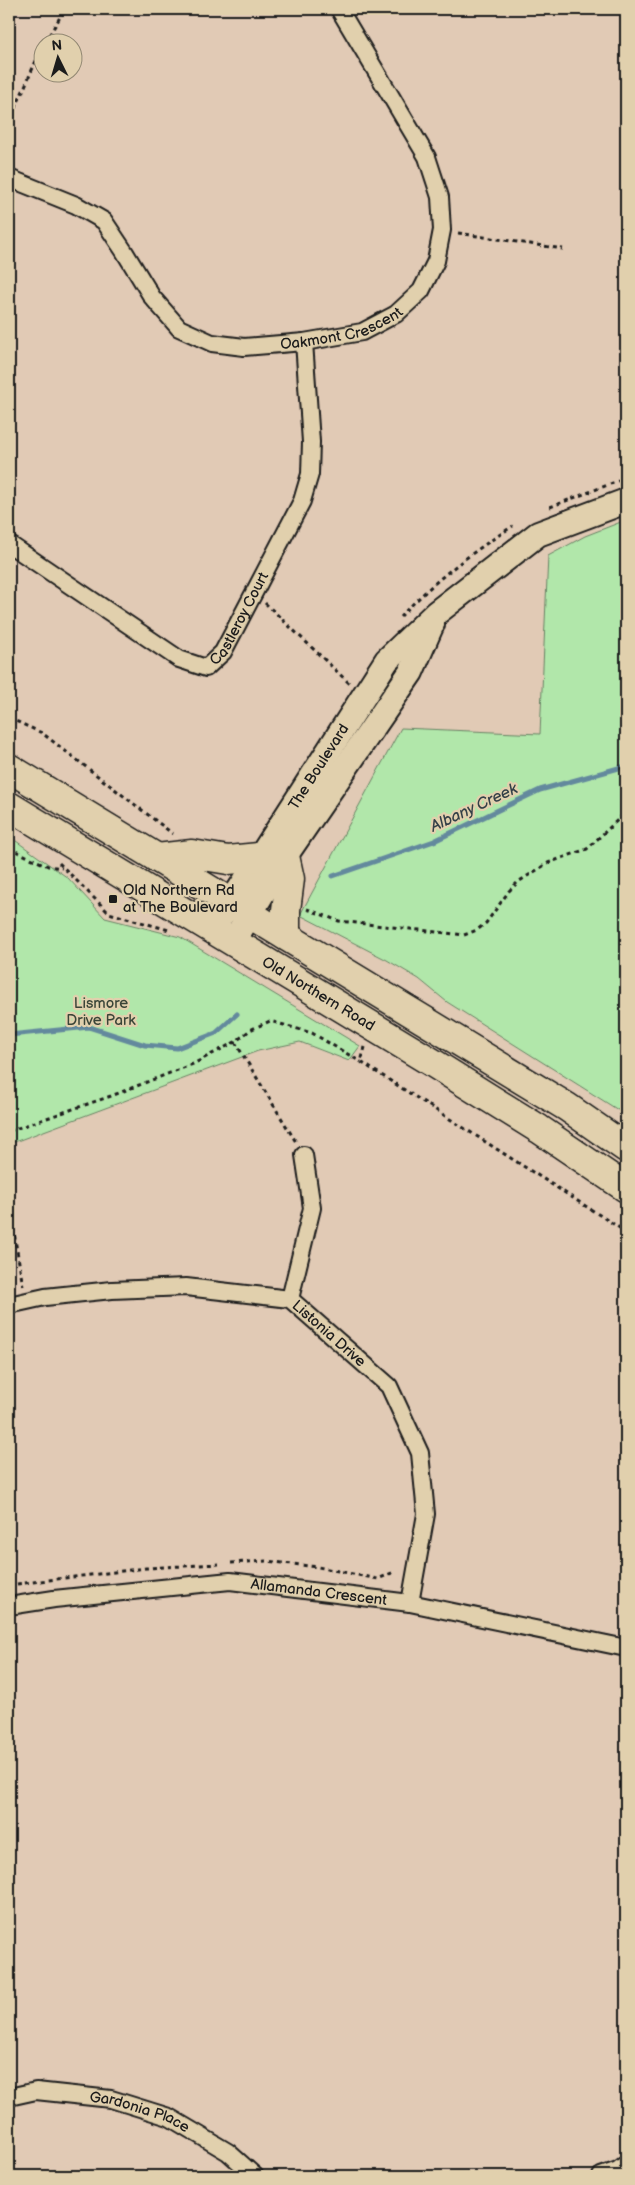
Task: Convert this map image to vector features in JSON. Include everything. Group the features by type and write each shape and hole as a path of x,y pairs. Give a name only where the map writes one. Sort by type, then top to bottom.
{"highway":[{"path":"9,768 566,1107 626,1148"},
{"name":"Old Northern Road","path":"9,806 531,1124 626,1188"},
{"path":"157,858 192,854 228,860 272,856 290,879 286,904 286,936"}],"street":[{"name":"Oakmont Crescent","path":"9,178 76,205 104,222 152,297 179,328 212,343 244,347 304,342 362,332 396,314 421,291 436,261 442,230 440,197 427,157 339,9"},
{"name":"Castleroy Court","path":"9,544 179,659 206,668 223,652 302,501 310,474 312,442 304,342"},
{"name":"The Boulevard","path":"222,935 272,856 387,660 436,613 538,534 626,501"},
{"path":"290,1299 312,1208 304,1155"},
{"name":"Listonia Drive","path":"9,1305 26,1301 112,1290 186,1287 290,1299 389,1386 420,1453 426,1514 410,1603"},
{"name":"Allamanda Crescent","path":"9,1606 54,1599 230,1581 410,1603 626,1648"},
{"name":"Gardonia Place","path":"9,2098 36,2091 111,2099 169,2117 228,2152 255,2176"},
{"path":"601,2176 618,2170 626,2164"}],"path":[{"path":"51,32 65,9"},
{"path":"9,123 32,70"},
{"path":"442,230 563,249"},
{"path":"543,510 561,501 626,478"},
{"path":"399,619 428,587 468,555 517,524"},
{"path":"253,592 351,684"},
{"path":"347,691 356,677"},
{"path":"9,718 42,733 166,829 181,837"},
{"path":"306,908 339,920 464,935 477,930 486,923 509,891 518,882 548,863 587,849 626,812"},
{"path":"9,848 48,866 63,868"},
{"path":"57,862 109,913 170,930"},
{"path":"9,1131 111,1096 193,1064 235,1042 250,1030 270,1021 312,1033 361,1062 626,1232"},
{"path":"235,1042 304,1155"},
{"path":"357,1042 366,1047 361,1062"},
{"path":"9,1204 26,1301"}],"green space":[{"path":"626,520 626,1115 447,1002 419,979 387,960 300,915 401,728 540,734 548,556 585,536"},
{"name":"Lismore Drive Park","path":"9,836 68,878 105,918 180,937 360,1046 349,1061 300,1042 258,1051 9,1144"}],"waterway":[{"name":"Albany Creek","path":"333,876 434,841 540,790 626,766"},
{"name":"Albany Creek","path":"9,1035 89,1027 145,1045 177,1048 216,1033 237,1014"}],"place":[{"name":"Old Northern Rd at The Boulevard","path":"113,899"}]}
